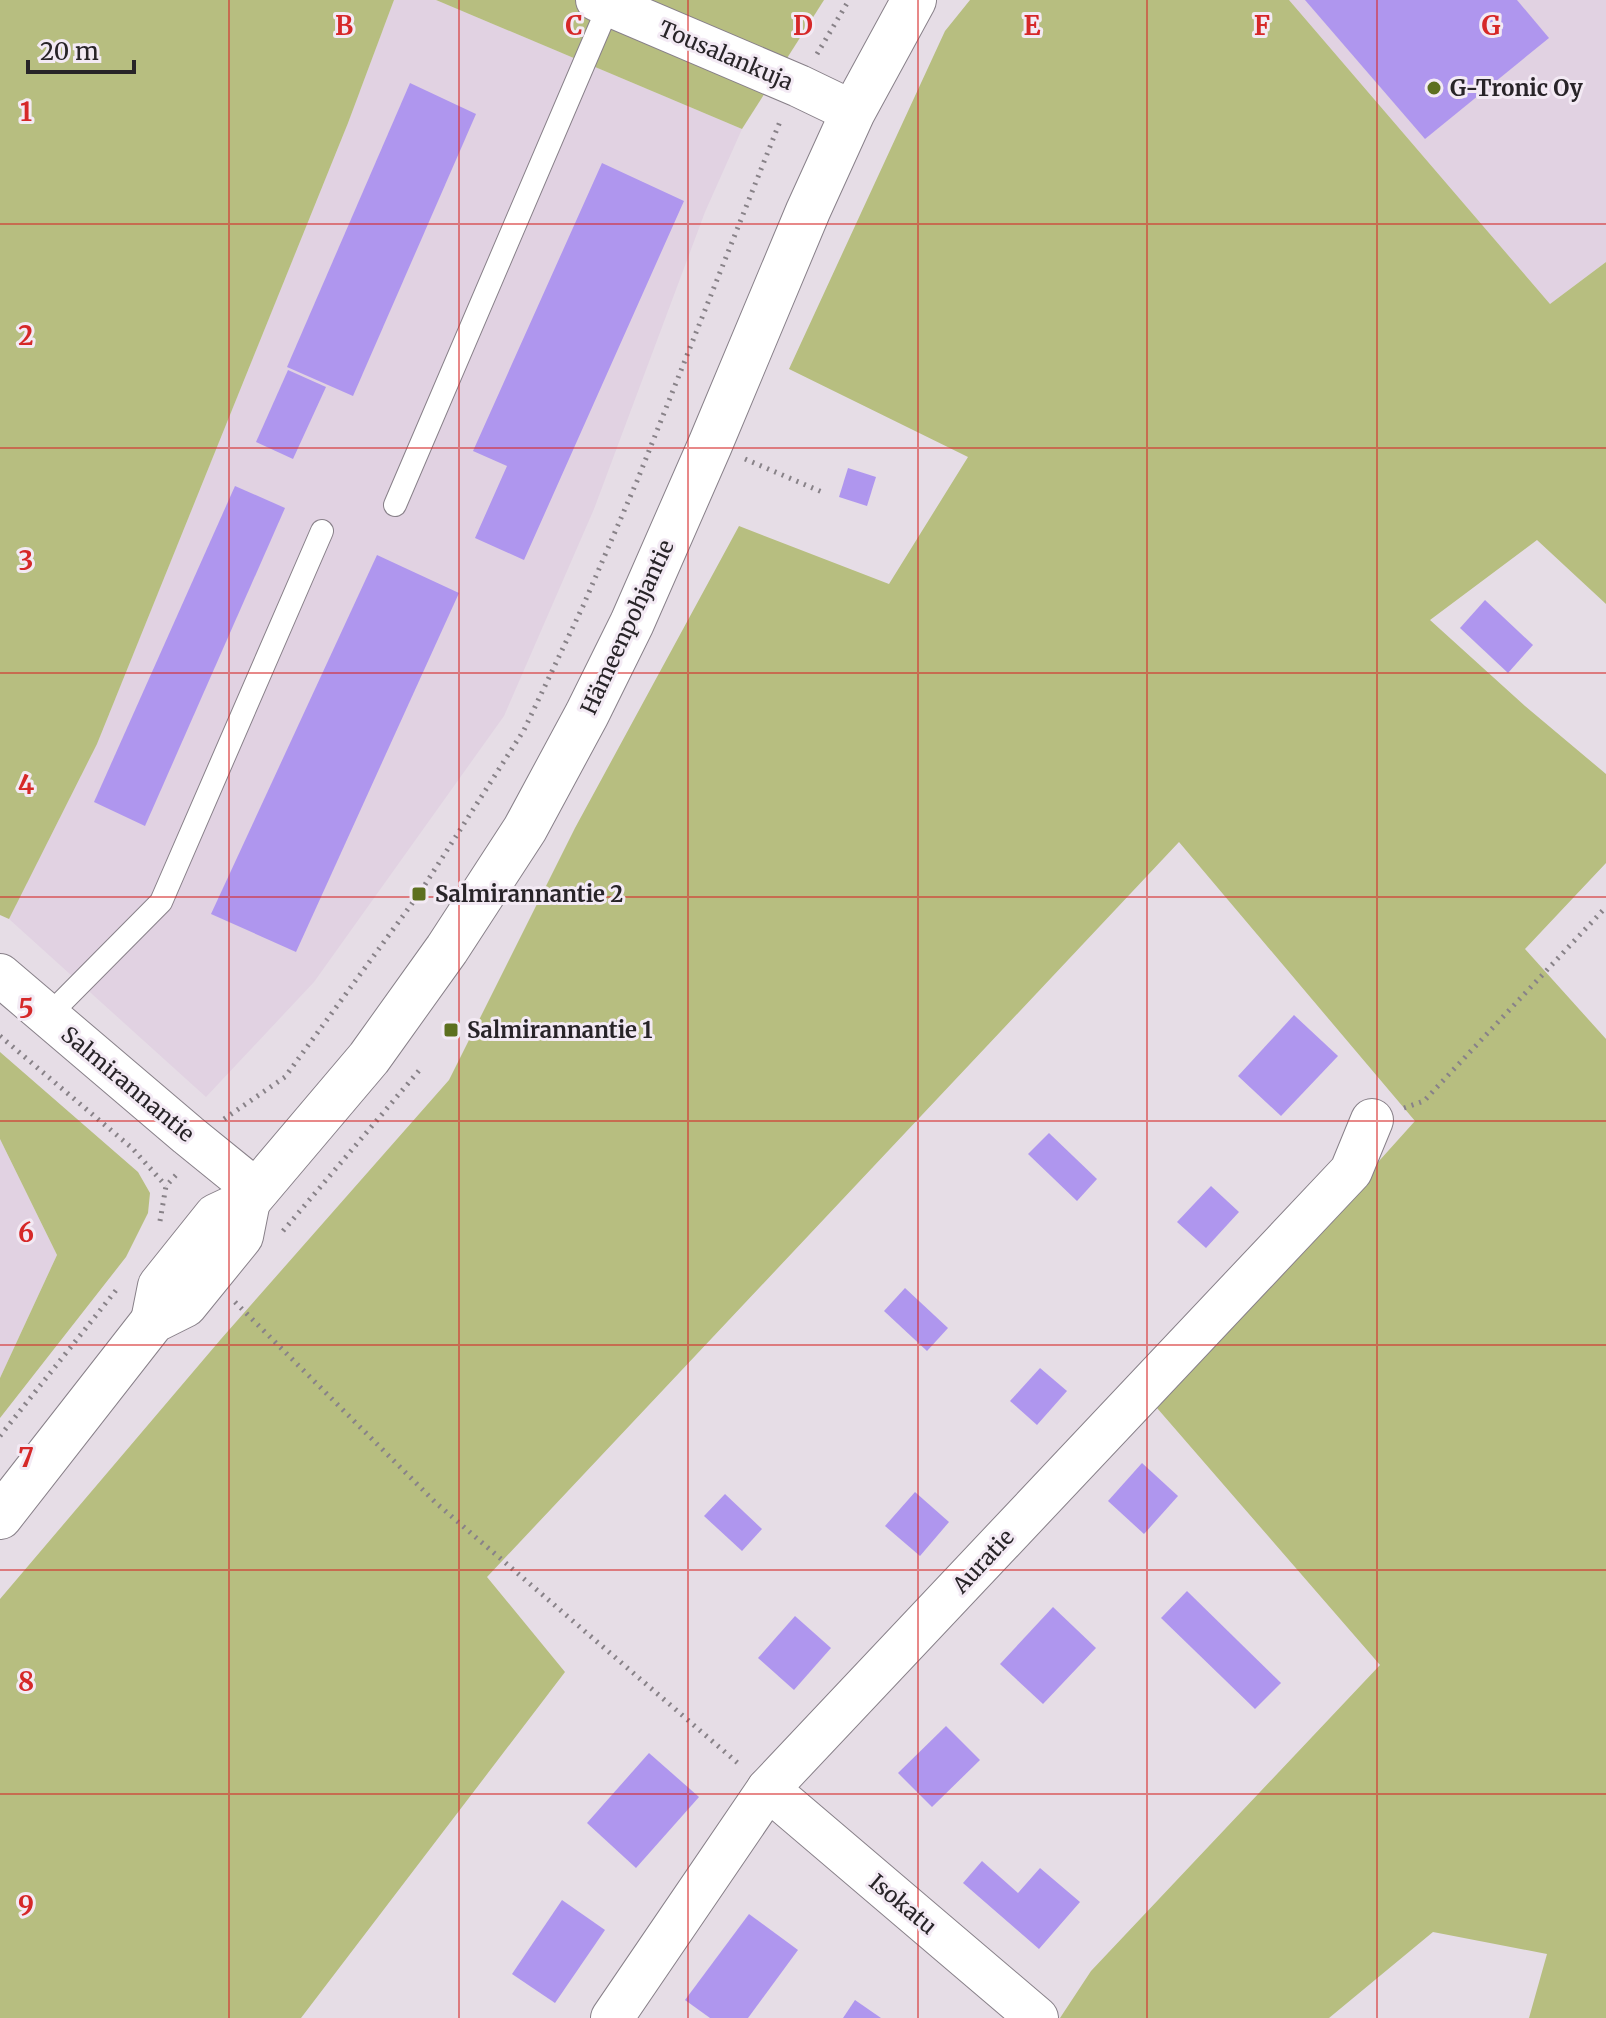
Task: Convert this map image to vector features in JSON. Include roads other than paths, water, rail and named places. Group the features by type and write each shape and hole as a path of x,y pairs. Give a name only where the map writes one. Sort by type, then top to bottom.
{"main road":[{"name":"Hämeenpohjantie","path":"0,1517 153,1321 185,1305 194,1268 241,1236 253,1196 369,1058 447,949 525,829 632,623 808,211 853,112 914,0"}],"street":[{"name":"Tousalankuja","path":"603,3 853,112"},
{"name":"Salmirannantie","path":"0,975 201,1146 253,1196"},
{"name":"Auratie","path":"612,2018 768,1789 1351,1171 1372,1120"},
{"name":"Isokatu","path":"768,1789 1037,2018"}],"lane":[{"path":"395,505 603,3"},
{"path":"48,1016 161,902 322,531"}],"place":[{"name":"G-Tronic Oy","path":"1434,88"},
{"name":"Salmirannantie 2","path":"419,894"},
{"name":"Salmirannantie 1","path":"451,1030"}]}
